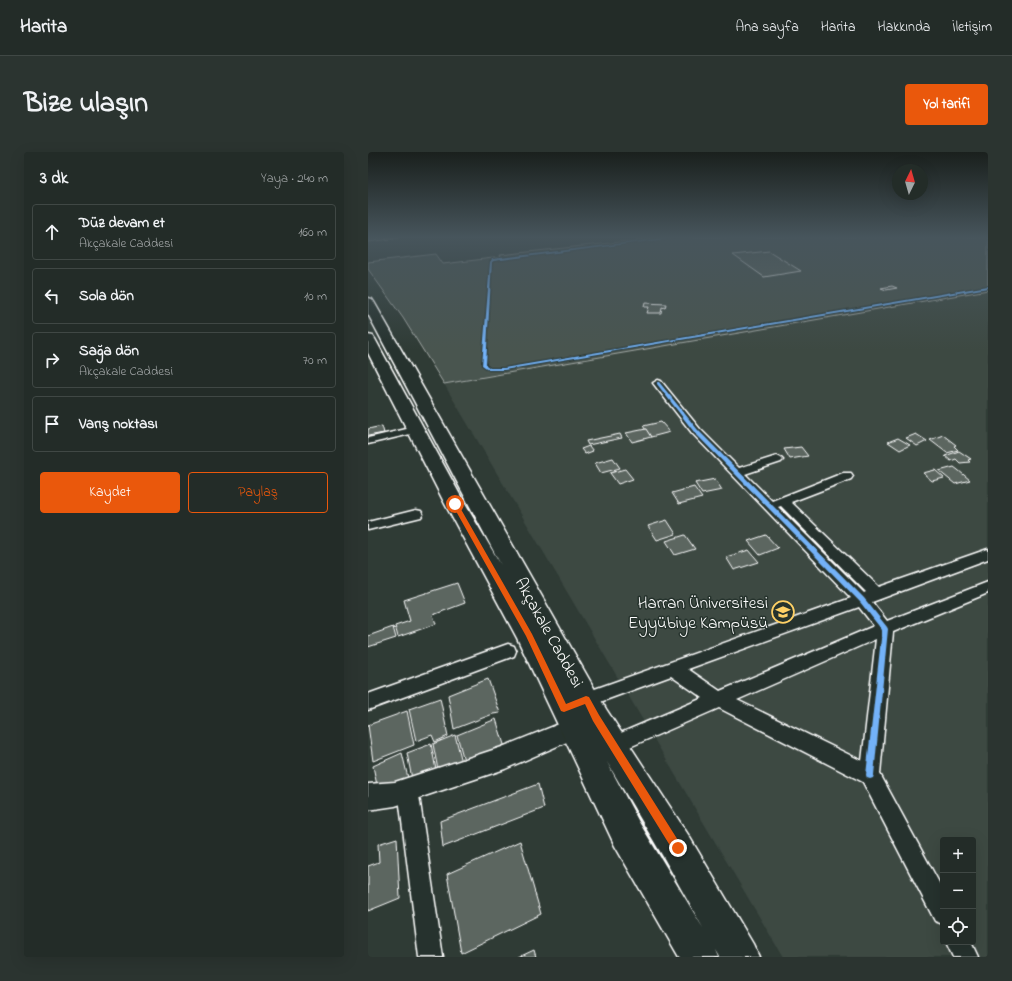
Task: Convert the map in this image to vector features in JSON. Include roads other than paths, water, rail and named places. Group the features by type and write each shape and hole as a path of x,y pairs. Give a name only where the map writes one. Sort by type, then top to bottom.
{"main road":[{"name":"Akçakale Caddesi","path":"368,302 580,714 590,760 627,834 700,957"},
{"name":"Akçakale Caddesi","path":"371,349 529,636 580,714 612,745 678,848 740,957"}],"street":[{"path":"658,383 696,431 738,472 777,503 878,594"},
{"path":"368,441 415,430"},
{"path":"738,472 777,460"},
{"path":"777,503 848,476"},
{"path":"777,503 862,600 885,629 870,775 941,909"},
{"path":"368,526 416,514"},
{"path":"368,797 395,794 505,758 580,714 675,669 756,637 988,554"},
{"path":"590,760 612,745 988,587"},
{"path":"368,702 508,651"},
{"path":"675,669 718,700 870,775"},
{"path":"408,789 431,957"},
{"path":"960,945 966,957"}],"place":[{"name":"Harran Üniversitesi Eyyübiye Kampüsü","path":"783,612"}]}
